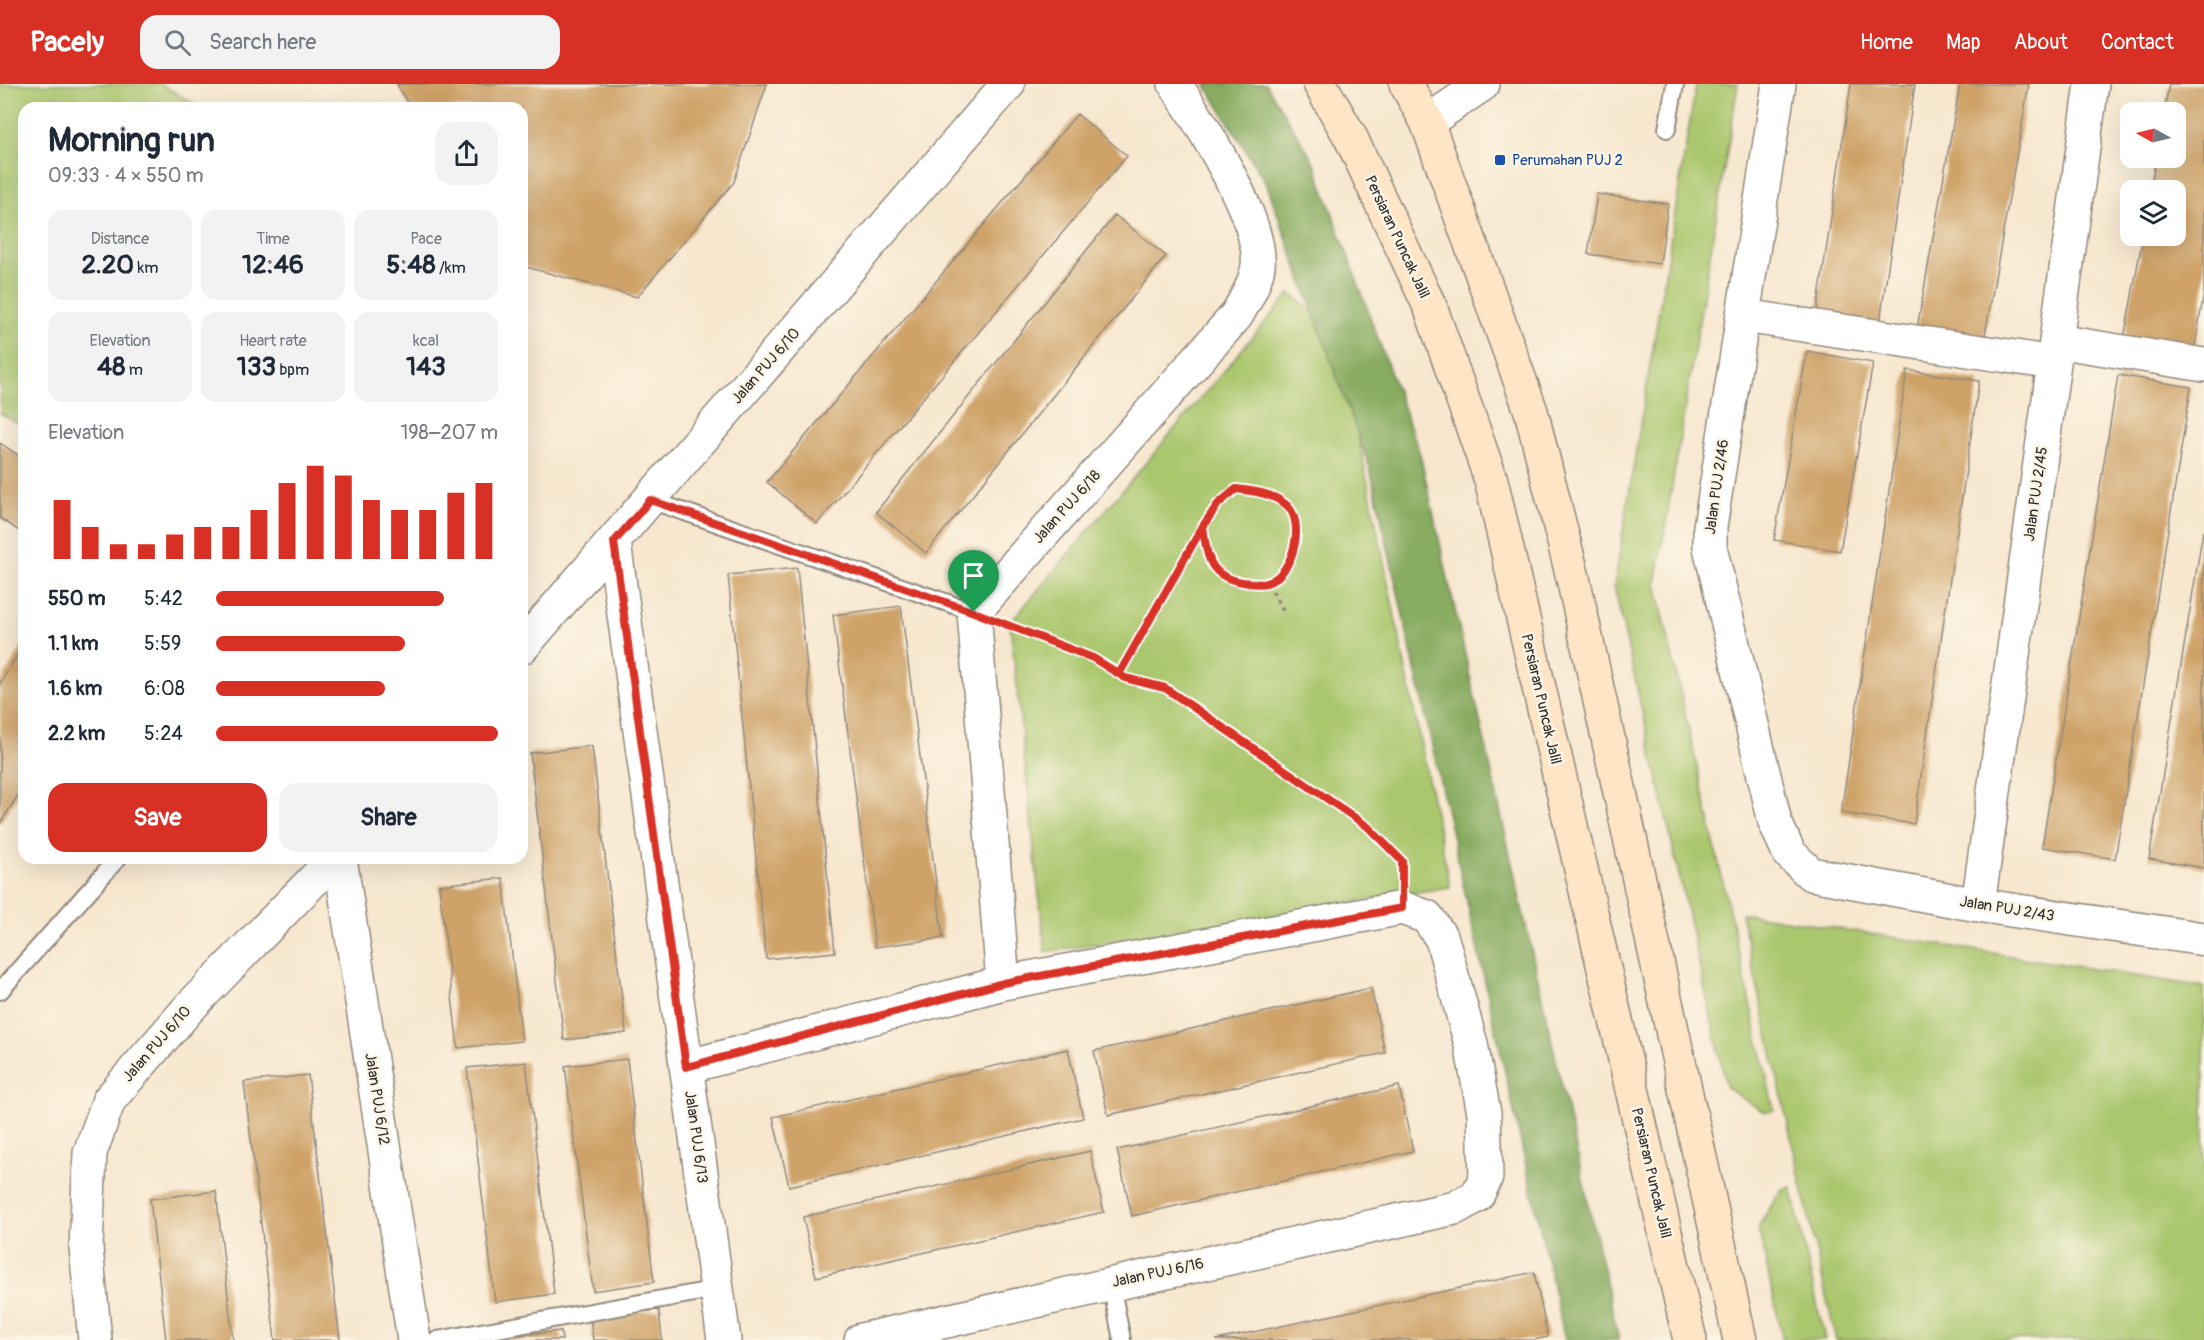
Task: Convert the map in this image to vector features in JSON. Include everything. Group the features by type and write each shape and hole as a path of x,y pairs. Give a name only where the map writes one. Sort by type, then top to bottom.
{"main road":[{"name":"Persiaran Puncak Jalil","path":"1320,84 1351,138 1431,309 1491,480 1690,1340"},
{"path":"1406,84 1426,122 1531,411 1574,578 1740,1340"}],"street":[{"name":"Jalan PUJ 6/10","path":"528,640 1008,84"},
{"name":"Jalan PUJ 6/18","path":"974,612 1236,316 1249,294 1258,266 1257,240 1249,215 1198,118 1175,84"},
{"path":"1426,122 1483,84"},
{"name":"Jalan PUJ 2/46","path":"1779,84 1710,527 1710,547 1775,822 1789,853 1811,874"},
{"name":"Jalan PUJ 2/45","path":"1978,905 2092,84"},
{"path":"1744,316 2055,352 2204,365"},
{"name":"Jalan PUJ 6/13","path":"614,542 724,1340"},
{"path":"974,612 1003,983"},
{"name":"Jalan PUJ 6/10","path":"95,1340 86,1248 90,1153 109,1100 190,1007 329,864"},
{"name":"Jalan PUJ 6/12","path":"341,864 414,1340"},
{"name":"Jalan PUJ 2/43","path":"1811,874 1978,905 2204,939"},
{"path":"686,1067 1003,983 1402,908"},
{"name":"Jalan PUJ 6/16","path":"861,1340 1455,1208 1477,1196 1486,1177 1484,1113 1471,1044 1442,939 1427,917 1402,908"}],"lane":[{"path":"1666,129 1675,84"},
{"path":"650,500 974,612"},
{"path":"0,992 113,864"},
{"path":"1111,1284 1122,1340"},
{"path":"437,1340 717,1289"}],"path":[{"path":"1119,674 1203,526 1218,504 1236,489 1270,495 1287,504 1296,522 1293,553 1284,570 1268,583 1233,581 1218,574 1207,556 1203,526"},
{"path":"1268,583 1285,614"},
{"path":"974,612 1093,658 1125,678 1165,688 1367,826 1402,861 1402,908"}],"green space":[{"path":"0,84 161,84 191,102 18,102 18,424 0,413"},
{"path":"1205,84 1266,84 1314,162 1420,454 1619,1340 1565,1340 1370,468 1267,185"},
{"path":"1696,84 1738,84 1656,584 1774,1110 1764,1112 1727,1088 1614,586"},
{"path":"1290,293 1337,332 1450,887 1045,952 1010,623"},
{"path":"1741,913 2204,987 2204,1340 1836,1340"},
{"path":"1791,1187 1825,1340 1783,1340 1758,1227 1782,1189"}],"building":[{"path":"397,84 767,84 734,182 637,297 528,268 528,102 407,102"},
{"path":"1851,84 1915,84 1879,328 1816,318"},
{"path":"1960,84 2029,84 1983,347 1916,335"},
{"path":"2169,84 2204,84 2204,292 2194,352 2124,339 2141,246 2186,246 2186,180 2152,180 2154,168 2186,168 2186,102 2166,102"},
{"path":"1077,114 1127,156 817,524 767,482"},
{"path":"1597,194 1668,204 1660,264 1588,254"},
{"path":"1115,215 1166,256 926,553 876,512"},
{"path":"1807,351 1873,363 1840,551 1774,540"},
{"path":"1907,370 1979,381 1914,824 1841,813"},
{"path":"2118,375 2191,387 2115,859 2042,847"},
{"path":"0,443 18,455 18,530 0,518"},
{"path":"2204,531 2204,868 2149,859"},
{"path":"797,568 835,952 766,959 728,575"},
{"path":"901,606 943,938 875,947 833,615"},
{"path":"18,654 18,796 0,824 0,683"},
{"path":"592,746 626,1033 564,1040 530,753"},
{"path":"503,878 522,1041 458,1048 439,885"},
{"path":"1371,988 1385,1053 1108,1115 1094,1051"},
{"path":"1068,1049 1083,1118 789,1186 773,1117"},
{"path":"627,1059 654,1282 593,1291 565,1066"},
{"path":"526,1062 554,1294 495,1302 467,1068"},
{"path":"308,1075 340,1340 275,1340 244,1082"},
{"path":"1399,1086 1413,1151 1132,1216 1117,1150"},
{"path":"1090,1151 1104,1212 816,1277 803,1217"},
{"path":"216,1191 233,1340 166,1340 150,1199"},
{"path":"1534,1272 1548,1337 1534,1340 1216,1340"},
{"path":"659,1310 662,1340 593,1340 590,1316"},
{"path":"561,1331 562,1340 488,1340 488,1338"}],"place":[{"name":"Perumahan PUJ 2","path":"1500,160"}],"route":[{"path":"974,612 650,500 614,542 686,1067 1003,983 1402,908 1402,861 1367,826 1165,688 1125,678 1119,674 1203,526 1218,504 1236,489 1270,495 1287,504 1296,522 1293,553 1284,570 1268,583 1233,581 1218,574 1207,556 1203,526 1161,600 1119,674 1093,658 974,612"}]}
